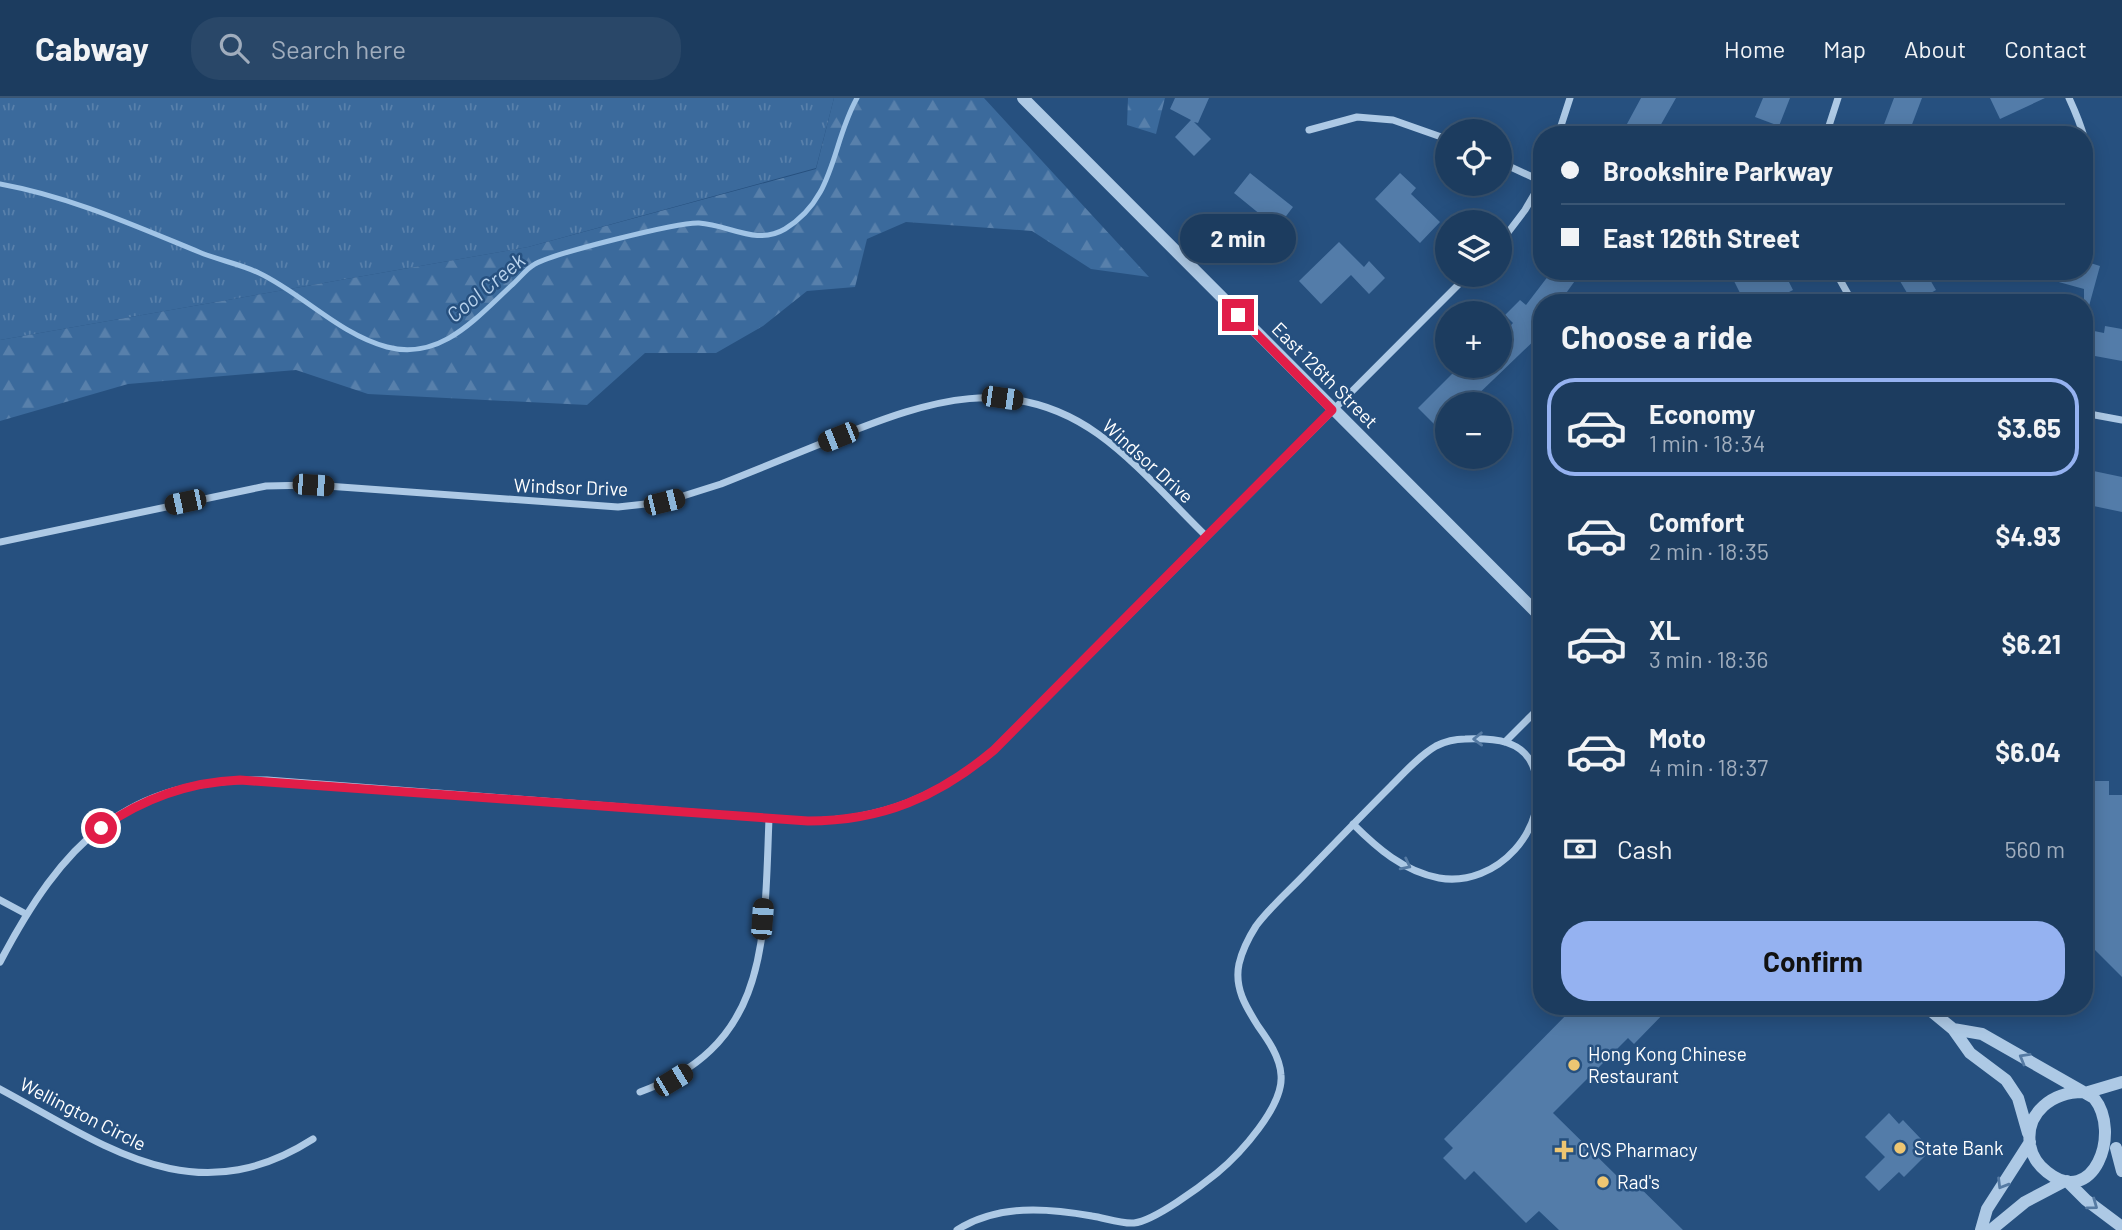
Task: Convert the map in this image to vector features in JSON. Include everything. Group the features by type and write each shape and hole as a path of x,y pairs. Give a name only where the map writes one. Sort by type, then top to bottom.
{"street":[{"name":"East 126th Street","path":"1023,98 1533,609"},
{"path":"1561,126 1570,98"},
{"path":"1829,126 1838,98"},
{"path":"2069,98 2082,126"},
{"path":"1308,130 1357,117 1393,120 1435,135"},
{"path":"1512,167 1533,177"},
{"path":"1512,227 1533,196"},
{"path":"0,962 26,914 64,860 117,817 154,798 218,781 267,780 808,821 861,818 892,811 951,784 994,750 1456,287"},
{"name":"Windsor Drive","path":"0,542 266,486 313,485 589,507 664,502 721,484 913,408 978,398 1026,402 1071,418 1096,433 1206,536"},
{"path":"2093,415 2122,420"},
{"path":"1505,742 1533,714"},
{"path":"957,1230 970,1222 1016,1210 1048,1210 1128,1226 1144,1220 1216,1174 1271,1109 1280,1093 1281,1074 1278,1060 1245,1005 1238,986 1239,965 1258,923 1417,760 1437,746 1470,739 1505,742 1524,752 1533,769"},
{"path":"1353,824 1384,854 1419,872 1441,878 1490,871 1506,859 1530,829 1533,812"},
{"path":"640,1092 673,1080 697,1064 723,1038 744,1006 760,951 769,819"},
{"path":"0,900 26,914"},
{"path":"1936,1015 1953,1029 1970,1053 1999,1074 2013,1090 2039,1164 2050,1175 2066,1181 2122,1227"},
{"path":"1953,1029 1982,1034 2084,1093 2109,1111 2116,1126 2122,1171"},
{"path":"1982,1230 1987,1209 2030,1141 2035,1116 2047,1102 2072,1092 2084,1093 2122,1082"},
{"name":"Wellington Circle","path":"0,1089 136,1160 176,1171 223,1172 254,1166 295,1151 313,1139"},
{"path":"1992,1230 2025,1202 2066,1181 2082,1180 2097,1174 2109,1163 2118,1142"}],"green space":[{"path":"0,98 834,98 816,168 528,247 0,340"},
{"path":"834,98 984,98 1149,277 1091,269 1032,231 906,222 867,239 855,287 807,291 763,326 716,353 645,353 587,405 368,394 296,370 128,384 0,421 0,340 528,247 816,169"},
{"path":"1128,98 1165,98 1156,134 1127,125"}],"building":[{"path":"1175,98 1209,98 1198,123 1194,122 1211,139 1194,156 1175,137 1191,120 1170,109"},
{"path":"1641,98 1676,98 1660,126 1626,126"},
{"path":"1763,98 1790,98 1779,126 1755,117"},
{"path":"1894,98 1922,98 1911,126 1883,126"},
{"path":"1990,98 2045,98 2000,119"},
{"path":"1250,173 1293,207 1277,228 1234,193"},
{"path":"1400,173 1416,188 1411,194 1435,217 1435,227 1420,243 1375,199"},
{"path":"1339,242 1364,267 1369,261 1385,278 1369,294 1351,275 1321,304 1299,281"},
{"path":"2093,264 2100,266 2092,294 2084,294 2084,289 2051,280 2093,280"},
{"path":"1545,280 1576,280 1565,294 1534,294"},
{"path":"1734,280 1788,280 1793,290 1785,294 1740,294"},
{"path":"1899,280 1930,280 1936,290 1929,294 1908,294"},
{"path":"1533,296 1533,342 1512,362 1512,308 1520,300 1526,305"},
{"path":"2105,326 2122,329 2122,361 2093,356 2093,331 2104,333"},
{"path":"1448,378 1495,378 1481,392 1435,392 1435,425 1418,408"},
{"path":"2093,471 2122,477 2122,512 2093,506"},
{"path":"2093,781 2109,781 2109,795 2122,795 2122,977 2093,948"},
{"path":"1566,1015 1662,1015 1634,1044 1628,1038 1553,1113 1621,1180 1626,1174 1683,1230 1559,1230 1539,1211 1526,1223 1474,1171 1465,1180 1443,1158 1453,1148 1444,1139"},
{"path":"1889,1113 1899,1124 1903,1120 1921,1139 1918,1142 1928,1153 1904,1177 1899,1172 1879,1191 1865,1177 1885,1157 1865,1137"}],"waterway":[{"name":"Cool Creek","path":"0,184 77,204 206,255 252,270 353,333 387,347 406,350 424,348 456,334 485,311 532,266 547,259 590,246 687,224 699,223 764,236 785,229 802,216 823,186 857,98"}],"place":[{"name":"Hong Kong Chinese Restaurant","path":"1574,1065"},
{"name":"State Bank","path":"1900,1148"},
{"name":"CVS Pharmacy","path":"1564,1150"},
{"name":"Rad's","path":"1603,1182"}],"route":[{"path":"101,828 154,798 176,790 218,781 240,780 808,821 861,818 892,811 922,799 951,784 994,750 1332,410 1238,315"}]}
